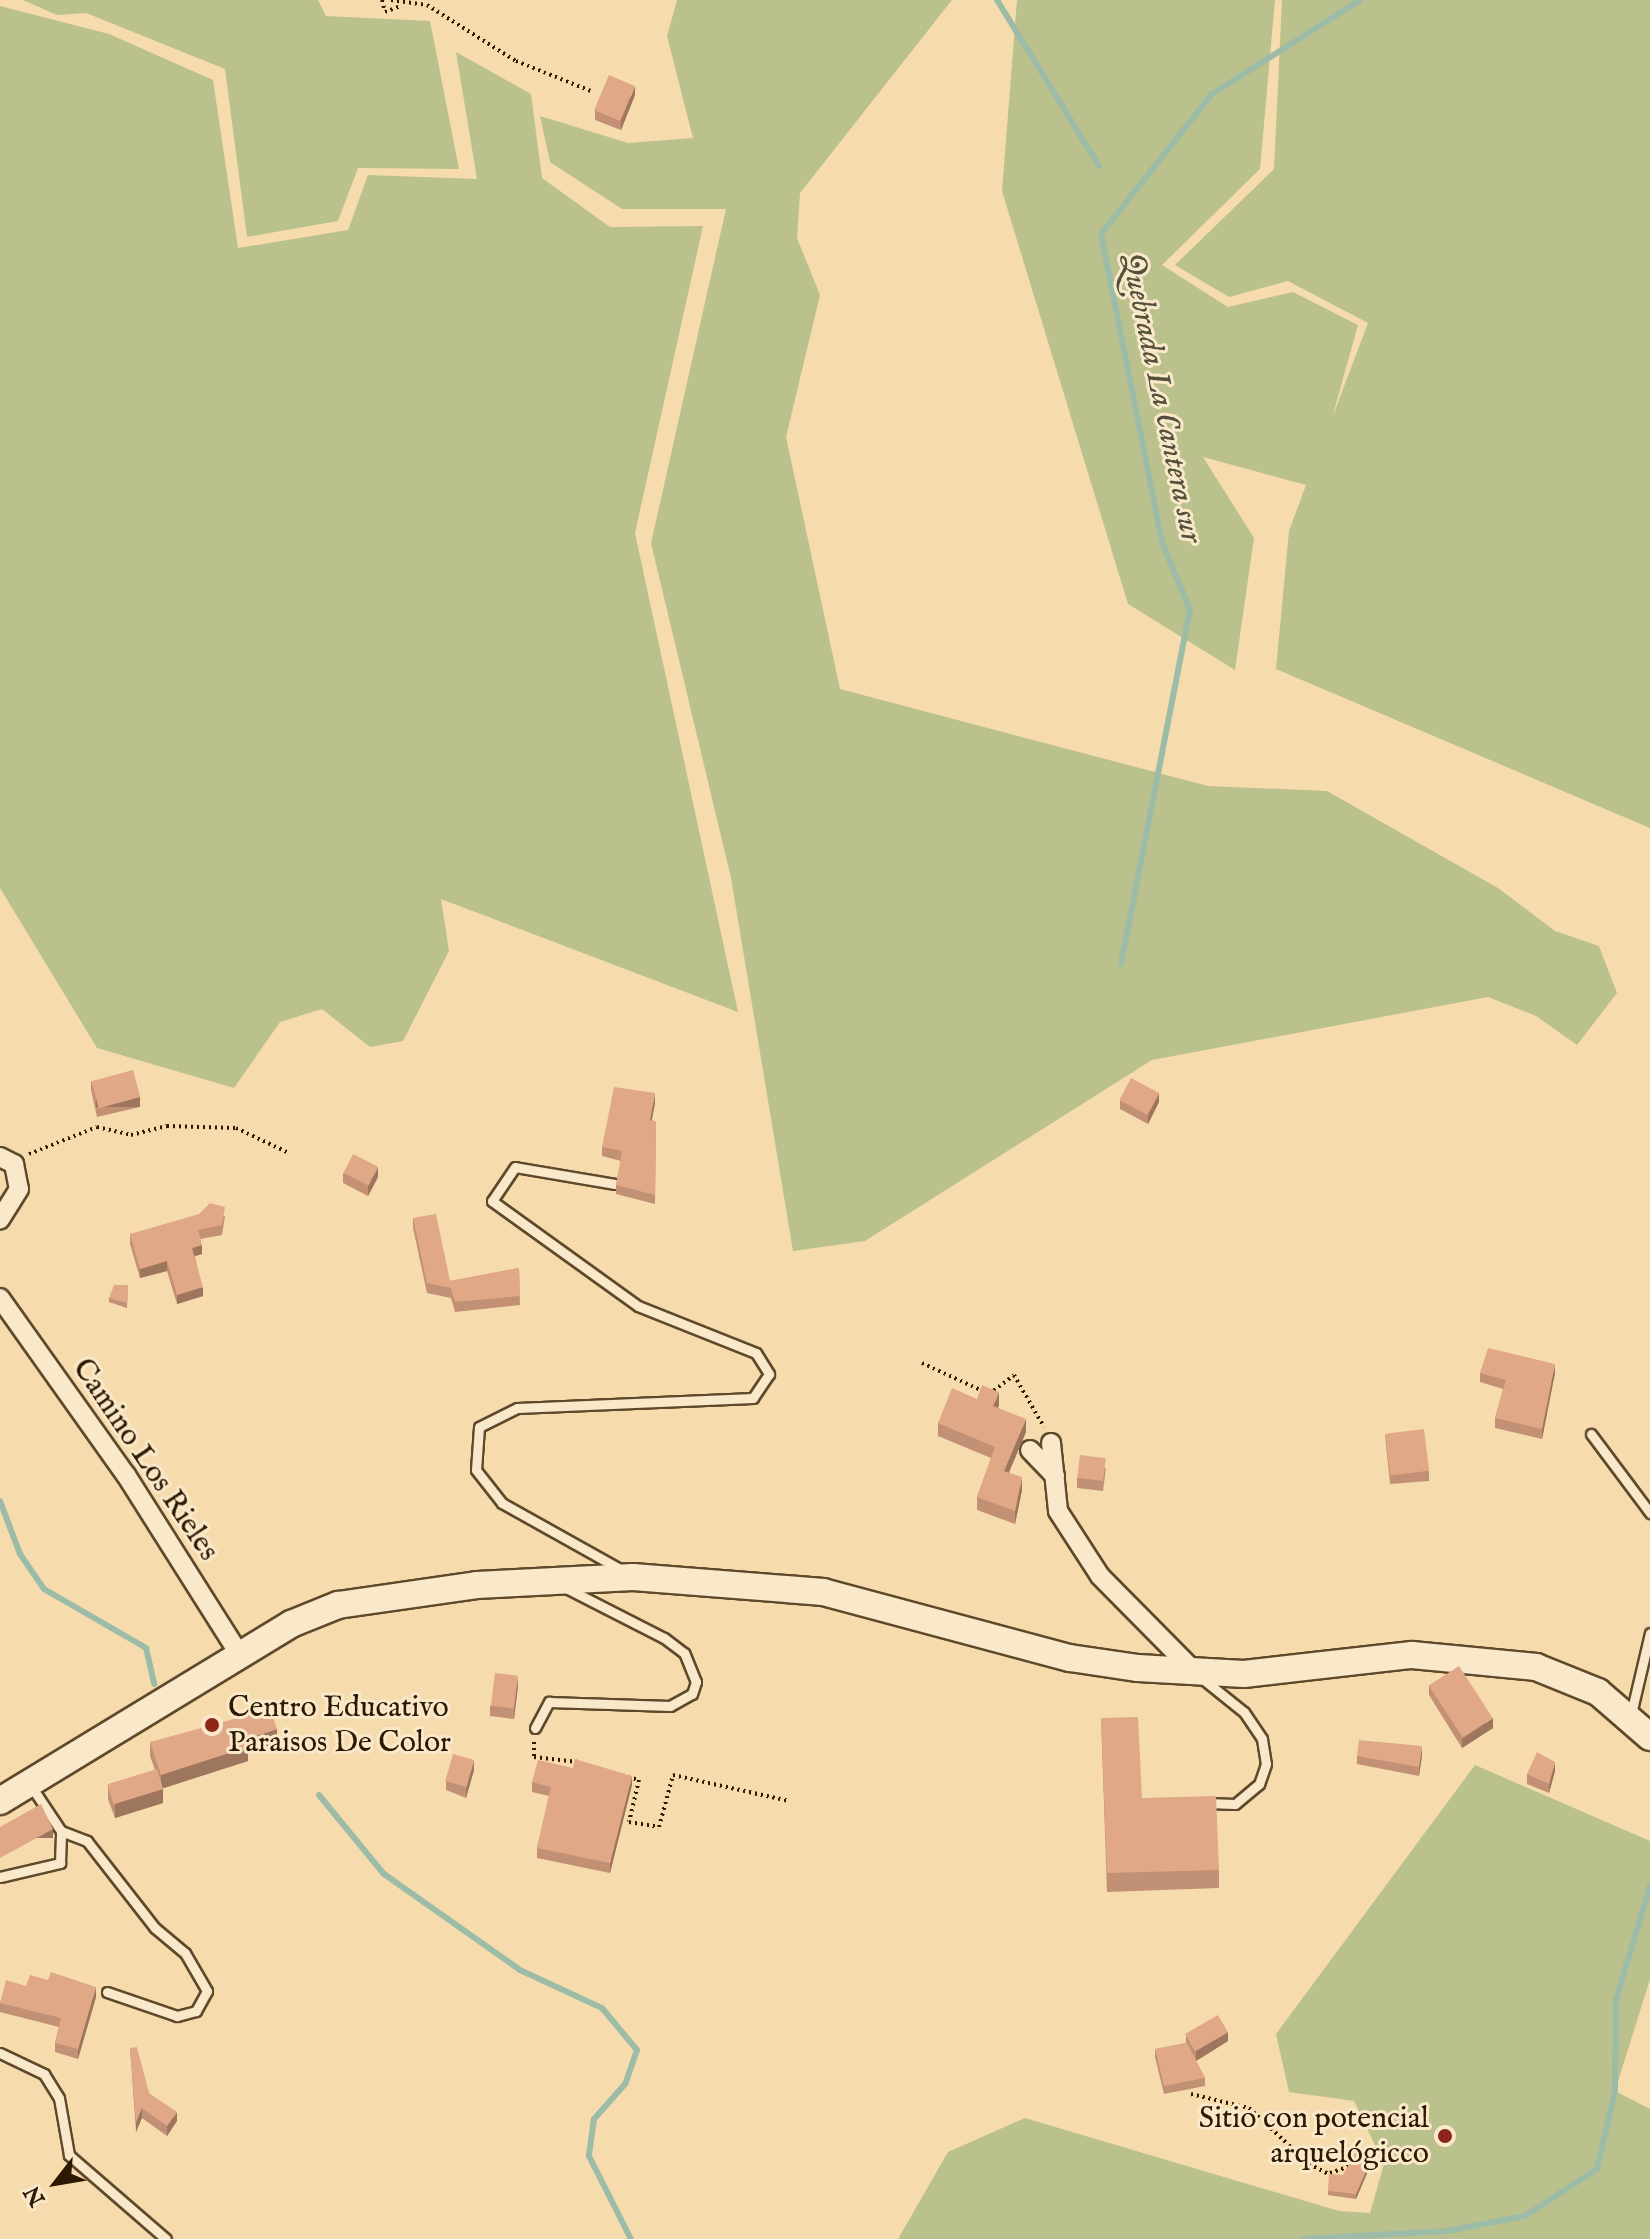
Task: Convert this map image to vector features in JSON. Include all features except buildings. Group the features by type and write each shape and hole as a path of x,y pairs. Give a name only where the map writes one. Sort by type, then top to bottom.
{"main road":[{"path":"0,1801 240,1655 338,1605 552,1580 633,1577 823,1592 1070,1658 1195,1672 1301,1671 1456,1656 1566,1677 1630,1718 1650,1737"}],"street":[{"path":"0,1220 19,1189 7,1160"},
{"name":"Camino Los Rieles","path":"0,1298 126,1475 240,1655"},
{"path":"1051,1443 1058,1511 1100,1576 1195,1672"},
{"path":"1030,1450 1055,1476"}],"lane":[{"path":"615,1184 511,1167 492,1201 638,1306 756,1353 769,1383 753,1398 734,1401 517,1408 479,1427 473,1455 502,1503 633,1577"},
{"path":"1591,1434 1650,1513"},
{"path":"535,1728 549,1702 670,1706 692,1694 696,1682 684,1653 664,1638 552,1580"},
{"path":"1630,1718 1650,1633"},
{"path":"1192,1803 1235,1804 1259,1784 1266,1764 1262,1739 1244,1712 1195,1672"},
{"path":"29,1783 61,1831 87,1841 109,1865 155,1928 185,1953 207,1991 196,2011 177,2016 107,1992"},
{"path":"0,1877 60,1863 61,1831"},
{"path":"0,2053 44,2074 59,2098 69,2155 166,2239"}],"path":[{"path":"382,0 385,12 401,6 427,5 516,61 593,92"},
{"path":"391,0 401,6"},
{"path":"7,1160 97,1127 131,1135 167,1126 236,1128 287,1152"},
{"path":"922,1363 989,1394 1014,1375 1051,1443"},
{"path":"535,1728 534,1757 585,1764"},
{"path":"612,1772 639,1780 629,1822 659,1827 673,1775 789,1801"},
{"path":"1191,2094 1249,2108 1309,2164 1329,2173 1335,2180"},
{"path":"1329,2173 1350,2166"}],"green space":[{"path":"23,0 318,0 326,16 430,21 459,169 358,168 338,221 247,237 225,69 86,13 57,15"},
{"path":"677,0 952,0 800,193 797,238 820,295 786,437 840,689 1208,786 1327,791 1498,888 1555,931 1599,946 1617,993 1577,1045 1536,1016 1488,997 1152,1060 865,1241 793,1251 731,878 651,543 726,209 622,209 550,162 540,116 628,143 693,138 667,36"},
{"path":"1017,0 1275,0 1260,169 1162,265 1228,307 1293,292 1358,325 1332,418 1368,323 1288,281 1229,297 1175,265 1274,169 1282,0 1650,0 1650,828 1276,669 1289,531 1306,485 1203,457 1254,538 1235,670 1128,604 1002,191"},
{"path":"0,6 109,34 213,80 238,248 348,230 368,175 477,179 456,52 531,94 542,178 610,227 703,226 635,533 738,1012 441,899 449,951 403,1041 370,1047 322,1009 280,1022 234,1088 97,1048 0,888"},
{"path":"1475,1765 1650,1841 1650,1979 1615,2091 1650,2109 1650,2239 898,2239 948,2152 1025,2118 1339,2211 1370,2213 1384,2164 1354,2101 1289,2092 1276,2034"}],"waterway":[{"path":"997,0 1099,166"},
{"name":"Quebrada La Cantera sur","path":"1121,964 1190,610 1162,542 1101,234 1212,94 1360,0"},
{"path":"0,1501 20,1554 44,1589 146,1648 154,1684"},
{"path":"319,1795 384,1874 520,1970 602,2008 637,2050 625,2084 594,2119 589,2156 631,2239"},
{"path":"1303,2239 1447,2231 1525,2216 1597,2169 1615,2091 1616,2000 1650,1886"}],"place":[{"name":"Centro Educativo Paraisos De Color","path":"212,1725"},
{"name":"Sitio con potencial arquelógicco","path":"1445,2136"}]}
